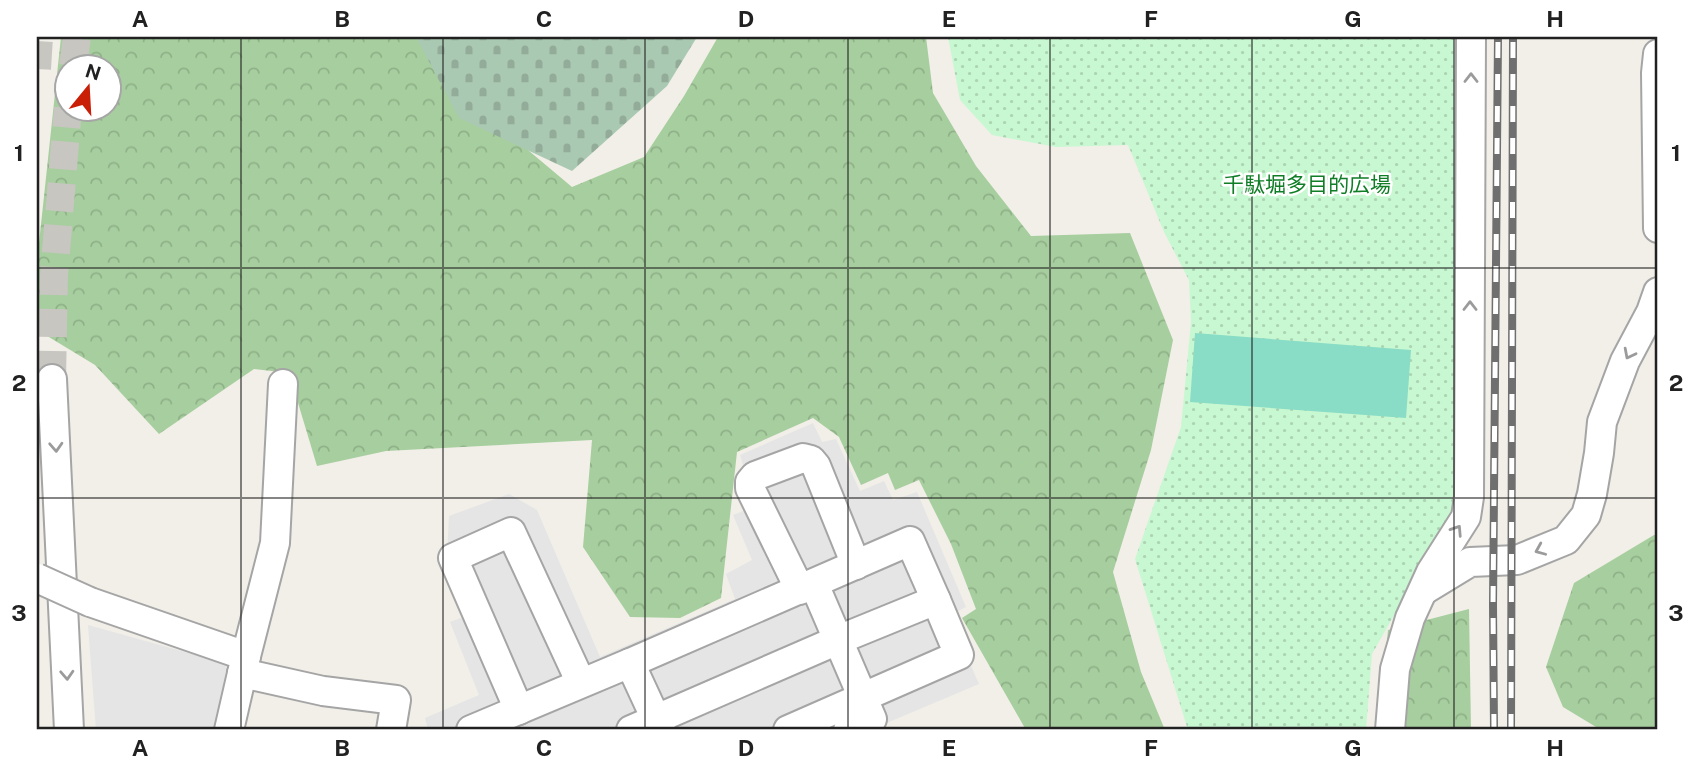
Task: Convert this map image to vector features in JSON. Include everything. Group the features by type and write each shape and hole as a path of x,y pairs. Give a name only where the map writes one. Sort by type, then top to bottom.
{"street":[{"path":"1390,730 1395,669 1410,618 1431,572 1466,517 1469,497 1471,37"},
{"path":"1658,54 1658,228"},
{"path":"1424,590 1470,562 1517,560 1566,540 1586,515 1602,422 1625,361 1651,312 1658,292"},
{"path":"52,379 69,730"},
{"path":"229,730 275,543 283,384"},
{"path":"848,730 872,719 838,640 750,488 750,482 755,475 803,458 811,460 816,466 856,565"},
{"path":"519,709 453,558 511,532 581,683"},
{"path":"471,730 911,541 959,655 788,730"},
{"path":"37,578 244,664 323,691 396,700 391,730"},
{"path":"630,663 650,727 838,640 936,600"}],"green space":[{"path":"61,37 437,37 467,99 572,187 644,157 718,37 926,37 933,93 976,166 1031,236 1130,233 1173,340 1151,450 1113,572 1141,672 1165,730 1026,730 962,618 976,609 951,544 919,480 895,490 888,473 861,485 839,437 813,418 737,452 721,598 680,618 630,617 583,547 592,440 386,451 317,466 289,373 254,369 159,434 95,365 39,331 39,243 52,121 122,122 122,52 59,52"},
{"path":"416,37 697,37 667,86 572,171 459,118"},
{"name":"千駄堀多目的広場","path":"948,37 1454,37 1458,503 1372,654 1366,730 1188,730 1135,559 1181,427 1191,322 1189,280 1164,232 1128,145 1056,147 992,135 960,100"},
{"path":"1195,333 1411,350 1406,418 1190,402"},
{"path":"1658,535 1658,730 1601,730 1563,707 1546,667 1574,583"},
{"path":"1469,609 1471,730 1379,730 1388,630"}],"shaded area":[{"path":"813,423 822,442 836,439 860,491 884,481 893,500 917,492 966,607 949,616 979,684 870,730 428,730 425,718 479,695 450,622 466,616 446,577 449,516 509,494 537,510 600,657 735,599 726,574 752,560 733,515 748,509 737,478 746,475 740,455"},
{"path":"88,625 228,664 217,730 96,730"}],"tunnel":[{"path":"37,69 39,37"},
{"path":"75,52 77,37"},
{"path":"52,379 54,275 67,122"}],"railway":[{"path":"1494,730 1498,37"},
{"path":"1511,730 1513,37"}]}
